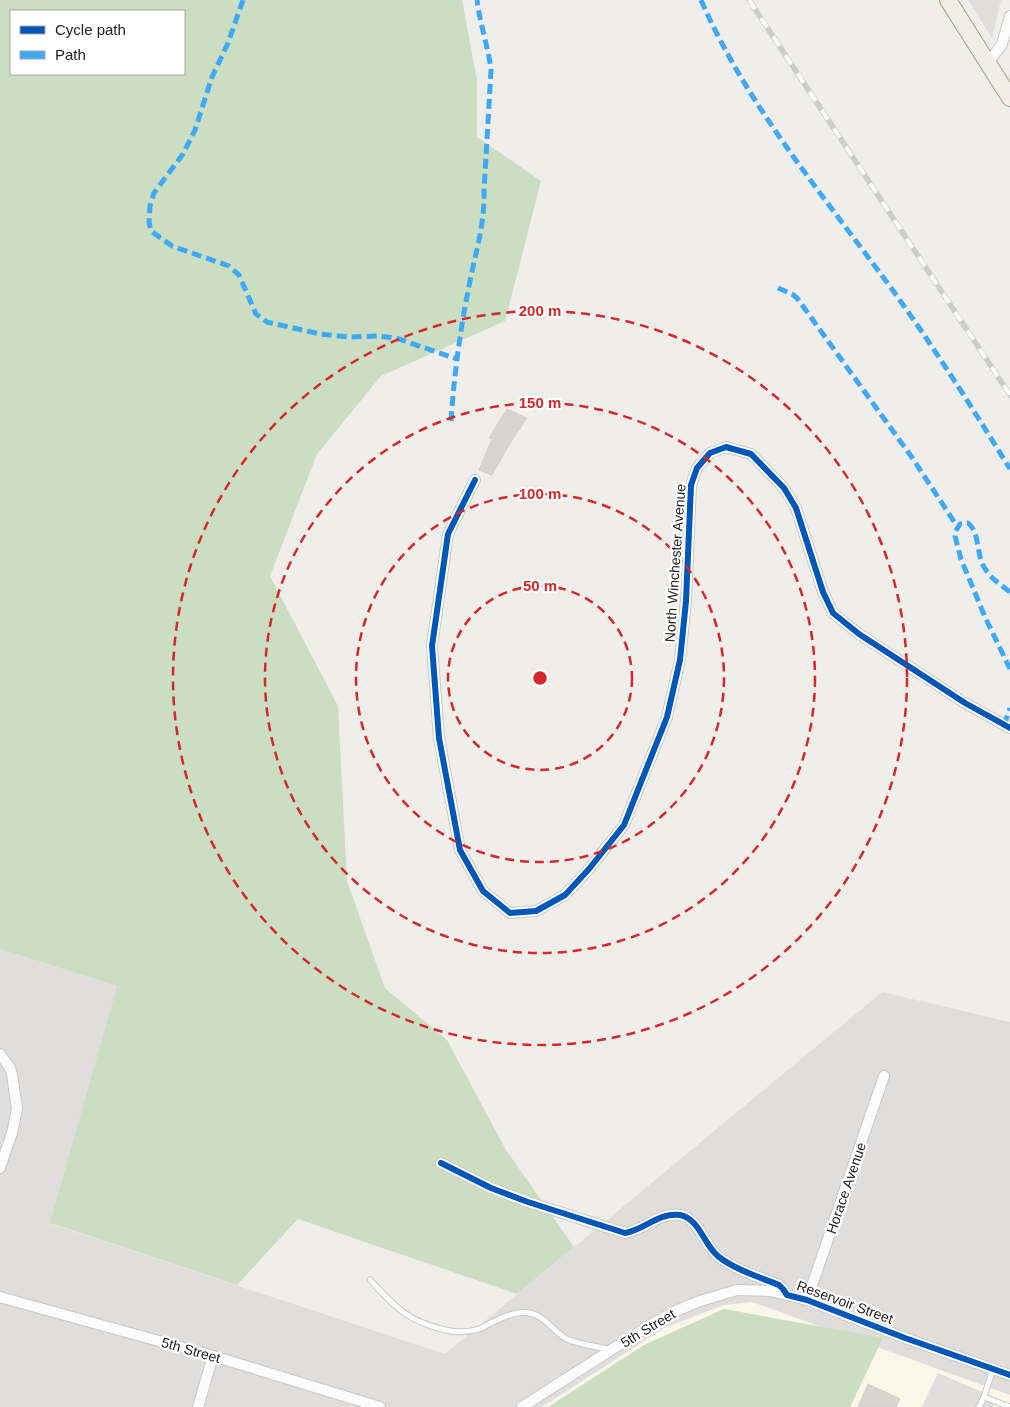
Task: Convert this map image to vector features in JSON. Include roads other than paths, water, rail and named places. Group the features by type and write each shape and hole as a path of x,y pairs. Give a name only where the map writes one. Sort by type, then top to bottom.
{"main road":[{"path":"948,0 1010,98"}],"street":[{"path":"988,63 1002,44 1010,16"},
{"name":"North Winchester Avenue","path":"475,480 448,534 432,646 439,738 460,850 482,891 510,913 536,911 565,895 589,869 624,825 667,717 680,660 685,611 691,485 697,468 710,453 726,447 751,454 784,488 796,508 823,592 833,613 859,634 957,698 1010,728"},
{"path":"0,1054 12,1074 17,1109 12,1133 0,1168"},
{"name":"Horace Avenue","path":"807,1300 884,1076"},
{"name":"Reservoir Street","path":"441,1163 491,1188 625,1233 632,1232 655,1220 679,1215 694,1223 718,1256 745,1271 778,1285 787,1295 807,1300 905,1338 1010,1375"},
{"name":"5th Street","path":"522,1407 650,1325 678,1310 714,1296 745,1289 770,1290 787,1295"},
{"name":"5th Street","path":"0,1297 213,1356 380,1407"},
{"path":"198,1407 213,1356"}],"lane":[{"path":"370,1280 397,1308 422,1324 448,1330 475,1330 515,1313 523,1312 542,1318 565,1338 572,1341 612,1350"},
{"path":"979,1407 993,1368"},
{"path":"984,1397 1010,1407"}],"railway":[{"path":"749,0 1010,395"}]}
